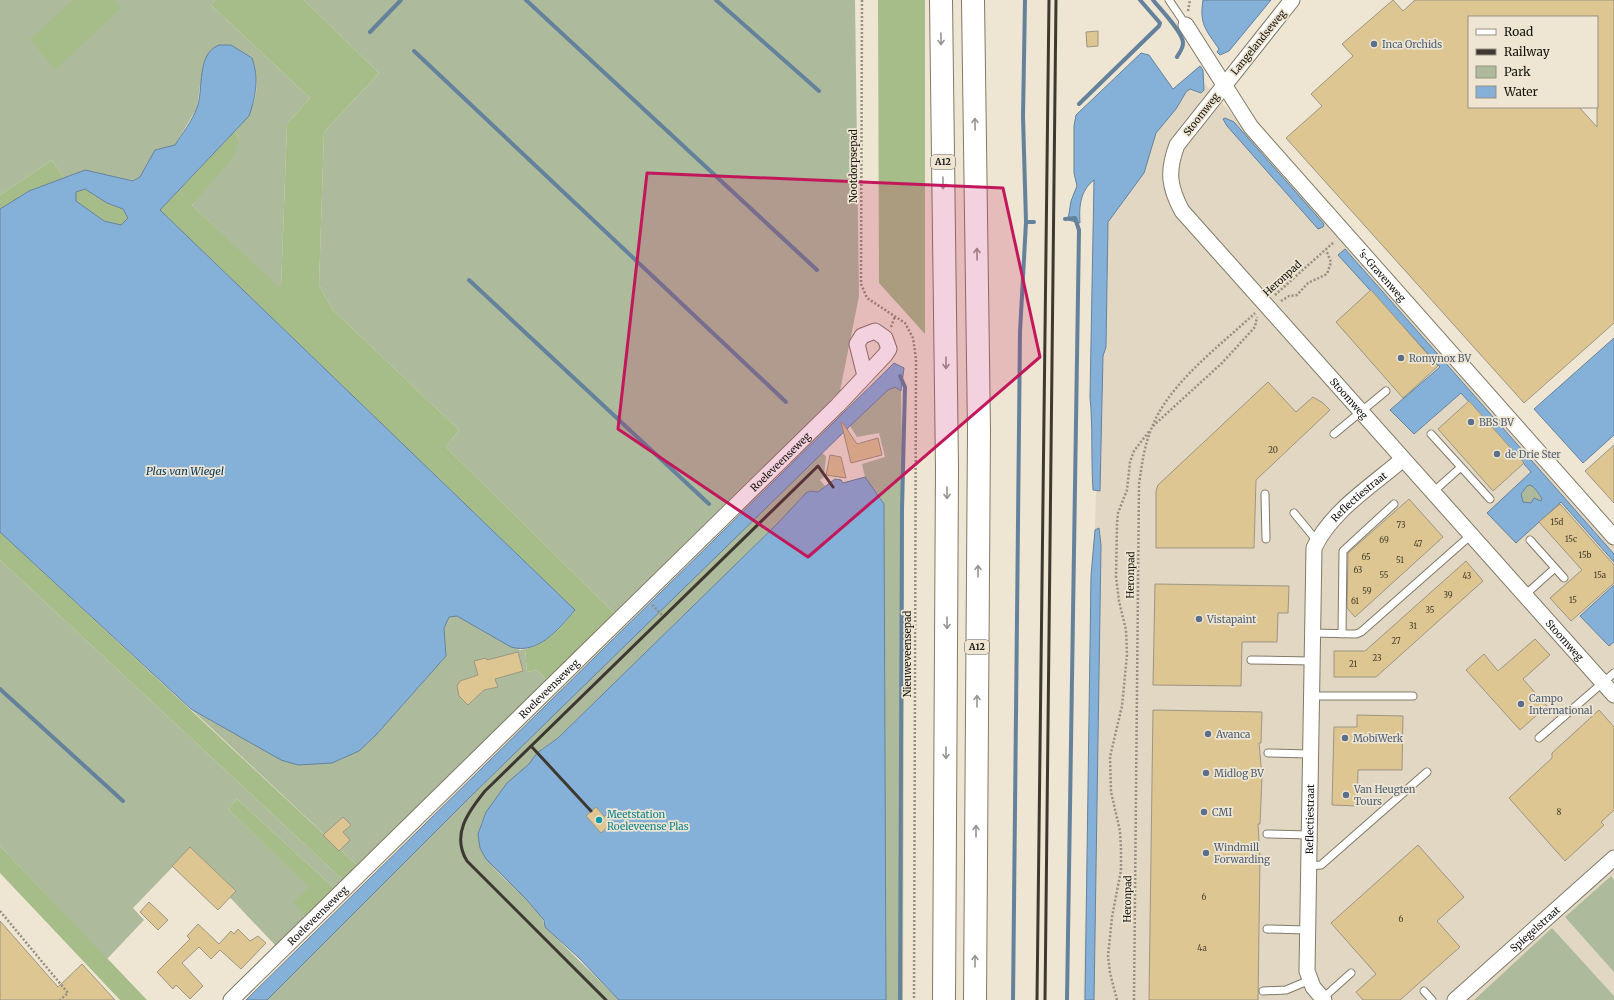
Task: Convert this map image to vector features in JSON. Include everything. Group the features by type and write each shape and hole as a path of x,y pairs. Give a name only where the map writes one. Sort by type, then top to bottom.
{"highway":[{"name":"A12","path":"941,0 947,460 944,1000"},
{"name":"A12","path":"974,0 979,431 975,1000"}],"street":[{"name":"Langelandseweg","path":"1224,84 1292,0"},
{"name":"'s-Gravenweg","path":"1186,25 1251,126 1614,537"},
{"name":"Stoomweg","path":"1224,84 1177,145 1171,161 1170,176 1173,193 1182,211 1262,307 1361,412 1614,695"},
{"name":"Roeleveenseweg","path":"231,1000 838,405 865,376"},
{"name":"Reflectiestraat","path":"1323,999 1313,987 1307,971 1314,548 1333,519 1403,459"},
{"name":"Spiegelstraat","path":"1455,1000 1614,858"}],"lane":[{"name":"'s-Gravenweg","path":"1170,0 1186,25"},
{"path":"1334,434 1386,391"},
{"path":"1431,434 1490,499"},
{"path":"1433,492 1461,467"},
{"path":"1265,494 1266,539"},
{"path":"1342,634 1343,551 1394,504"},
{"path":"1294,513 1318,541"},
{"path":"1313,633 1356,634 1361,632 1471,535"},
{"path":"1530,540 1564,578"},
{"path":"1525,595 1555,568"},
{"path":"1251,660 1312,661"},
{"path":"1539,738 1614,673"},
{"path":"1312,696 1413,696"},
{"path":"1268,753 1310,754"},
{"path":"1308,866 1321,865 1427,772"},
{"path":"1267,834 1309,835"},
{"path":"1267,929 1307,930"},
{"path":"1323,999 1351,973"},
{"path":"1263,991 1286,990 1310,980"},
{"path":"1424,992 1432,1000"}],"path":[{"name":"Nootdorpsepad","path":"862,0 861,284 867,298 895,316"},
{"name":"Heronpad","path":"1134,1000 1140,484 1142,461 1152,427 1170,395 1262,307 1345,233"},
{"path":"1117,1000 1110,973 1108,956 1112,918 1121,870 1121,848 1120,831 1111,792 1110,757 1122,706 1127,654 1126,630 1119,602 1116,577 1118,513 1127,490 1130,462 1134,451 1152,427 1222,363 1255,328 1262,307 1297,295 1308,283 1326,274 1331,262 1326,250"},
{"name":"Nieuweveensepad","path":"895,316 905,323 909,329 916,359 914,1000"},
{"path":"654,607 663,616"},
{"path":"0,911 68,993 60,1000"}],"highlighted area":[{"path":"647,173 1003,188 1040,357 808,557 618,429"}],"shaded area":[{"path":"1198,76 1614,545 1614,1000 1083,1000 1104,180"}],"green space":[{"path":"0,0 215,0 211,5 310,98 287,124 281,290 192,205 239,140 235,131 248,114 255,98 256,80 252,58 231,45 200,86 197,108 175,145 155,150 140,177 133,181 85,170 64,178 52,160 0,195"},
{"path":"73,0 114,0 121,8 55,70 30,39"},
{"path":"215,0 304,0 379,73 324,132 319,285 332,309 459,430 446,447 614,613 547,680 537,670 527,672 525,649 540,644 546,640 559,629 575,610 160,210 235,131 239,140 233,158 192,205 281,289 287,124 310,98 211,5"},
{"path":"304,0 855,0 859,296 840,391 614,613 446,447 459,430 332,309 319,285 324,132 379,73"},
{"path":"878,0 925,0 925,334 879,283"},
{"path":"52,160 64,178 29,191 0,209 0,195"},
{"path":"85,189 107,203 123,209 128,218 121,225 104,221 76,201 76,192"},
{"path":"895,387 901,391 904,552 903,1000 886,1000 884,504 865,477 862,464 885,457 879,433 857,437 850,426 888,390"},
{"path":"822,453 826,456 824,477 820,480 825,486 818,492 810,491 806,493 777,524 558,738 539,752 530,764 512,781 494,802 486,814 481,826 479,838 481,849 490,863 537,912 543,919 544,925 619,1000 267,1000 468,799"},
{"path":"1527,485 1533,486 1542,499 1541,501 1533,499 1531,503 1523,502 1521,494"},
{"path":"0,532 358,866 343,880 0,560"},
{"path":"0,560 343,880 334,888 237,799 228,809 310,887 306,916 276,946 187,852 133,908 144,920 107,959 0,846"},
{"path":"457,616 520,650 525,649 527,672 537,670 547,680 358,866 191,709 249,741 332,763 359,751 376,735 446,656 444,628 449,617"},
{"path":"237,799 334,888 306,916 293,903 309,887 228,809"},
{"path":"0,846 147,1000 120,1000 0,873"},
{"path":"1611,876 1614,880 1614,972 1565,917"},
{"path":"1552,928 1614,996 1614,1000 1474,1000"}],"water":[{"path":"1203,0 1271,0 1229,51 1220,55 1217,52 1219,49 1207,31 1203,21"},
{"name":"Plas van Wiegel","path":"219,45 231,45 252,58 256,87 249,116 160,210 575,610 547,639 539,644 521,648 511,647 457,616 449,617 444,628 446,656 376,735 359,751 332,763 298,765 281,760 191,709 0,532 0,209 29,191 85,170 133,181 140,177 155,150 175,145 187,127 197,108 204,64 207,56","holes":["85,189 107,203 123,209 128,218 121,225 104,221 76,201 76,192"]},
{"path":"1141,53 1149,55 1173,89 1200,66 1203,70 1204,90 1201,93 1190,89 1186,92 1176,109 1156,133 1144,173 1108,222 1106,347 1103,356 1100,491 1093,490 1090,397 1094,180 1089,184 1081,199 1080,223 1068,220 1071,201 1077,186 1074,173 1074,126 1076,115"},
{"path":"1225,118 1234,122 1324,224 1323,227 1318,229 1227,126 1223,119"},
{"path":"1345,249 1614,554 1614,562 1561,502 1516,543 1487,513 1531,472 1461,393 1414,434 1390,410 1440,367 1338,255","holes":["1527,486 1532,486 1541,497 1541,501 1534,498 1531,503 1523,502 1521,494"]},
{"path":"1614,338 1614,435 1583,463 1534,409"},
{"path":"894,363 904,368 901,391 895,387 888,390 850,426 468,799 267,1000 246,1000"},
{"path":"865,477 884,504 886,1000 619,1000 579,958 545,927 544,920 526,899 486,859 480,848 478,834 486,812 507,783 529,764 537,753 558,738 777,524 806,493 810,491 818,492 835,479 841,480 843,483"},
{"path":"1099,528 1101,545 1094,1000 1085,1000 1091,576 1095,530"},
{"path":"1614,585 1614,642 1609,646 1580,616"}],"building":[{"path":"1393,0 1403,11 1415,0 1614,0 1614,323 1524,403 1286,138 1322,106 1311,94 1353,56 1342,44"},
{"path":"1098,31 1098,46 1087,47 1086,32"},
{"path":"1371,290 1438,366 1403,398 1336,322"},
{"path":"1268,382 1296,412 1313,397 1323,403 1330,410 1256,480 1254,548 1156,548 1156,491 1158,485"},
{"path":"1469,401 1524,463 1493,491 1438,429"},
{"path":"841,422 857,444 878,438 882,455 851,463"},
{"path":"1614,445 1614,503 1585,471"},
{"path":"830,455 841,457 846,478 826,475"},
{"path":"1409,499 1443,537 1355,617 1347,608 1348,553"},
{"path":"1560,504 1614,565 1614,583 1571,621 1550,598 1582,570 1539,522"},
{"path":"1466,561 1483,581 1376,677 1334,677 1334,651 1365,651"},
{"path":"1155,584 1289,586 1288,613 1278,613 1277,642 1242,642 1241,686 1153,685"},
{"path":"1535,639 1550,655 1523,679 1547,706 1520,730 1466,670 1484,654 1498,671"},
{"path":"518,652 523,671 495,679 498,687 484,690 468,705 459,696 457,686 460,681 478,675 474,661 486,658 487,660"},
{"path":"1153,710 1262,712 1261,743 1259,743 1262,776 1260,824 1258,824 1260,857 1258,1000 1149,1000"},
{"path":"1599,710 1614,727 1614,810 1601,822 1604,825 1565,861 1509,798 1552,758 1552,753"},
{"path":"1357,715 1403,716 1402,770 1358,770 1357,806 1332,805 1334,727 1357,727"},
{"name":"Meetstation Roeleveense Plas","path":"596,807 611,824 601,833 586,816"},
{"path":"343,817 351,825 343,832 350,840 339,851 323,835"},
{"path":"1418,845 1464,897 1437,921 1460,947 1400,1000 1363,1000 1356,992 1376,974 1331,923"},
{"path":"190,847 236,891 218,910 172,866"},
{"path":"149,902 168,920 158,930 140,912"},
{"path":"0,921 58,987 82,964 115,1000 0,1000"},
{"path":"198,924 219,944 231,931 234,934 238,929 250,941 258,936 266,943 241,969 220,950 211,959 199,947 182,963 203,986 190,999 176,985 173,989 157,972 190,939 187,936"}],"waterway":[{"path":"370,32 401,0"},
{"path":"526,0 817,270"},
{"path":"716,0 819,91"},
{"path":"1013,1000 1020,332 1026,222 1023,117 1025,0"},
{"path":"1079,104 1159,26 1160,23 1140,0"},
{"path":"1153,0 1171,21 1182,38 1183,43 1181,51 1177,57"},
{"path":"414,51 786,402"},
{"path":"1065,219 1075,218 1079,230 1067,1000"},
{"path":"1026,222 1034,222"},
{"path":"469,280 709,504"},
{"path":"900,376 905,387 902,509 900,1000"},
{"path":"0,689 123,801"}],"railway":[{"path":"1037,1000 1049,0"},
{"path":"1045,1000 1056,0"},
{"path":"606,1000 467,861 462,851 461,842 461,833 464,824 473,807 485,791 818,466 833,487"},
{"path":"531,746 591,811"}],"place":[{"name":"Inca Orchids","path":"1374,44"},
{"name":"Romynox BV","path":"1401,358"},
{"name":"BBS BV","path":"1471,422"},
{"name":"de Drie Ster","path":"1497,454"},
{"name":"Vistapaint","path":"1199,619"},
{"name":"Campo International","path":"1521,704"},
{"name":"Avanca","path":"1208,734"},
{"name":"MobiWerk","path":"1345,738"},
{"name":"Midlog BV","path":"1206,773"},
{"name":"Van Heugten Tours","path":"1346,795"},
{"name":"CMI","path":"1204,812"},
{"name":"Meetstation Roeleveense Plas","path":"599,820"},
{"name":"Windmill Forwarding","path":"1206,853"}]}
